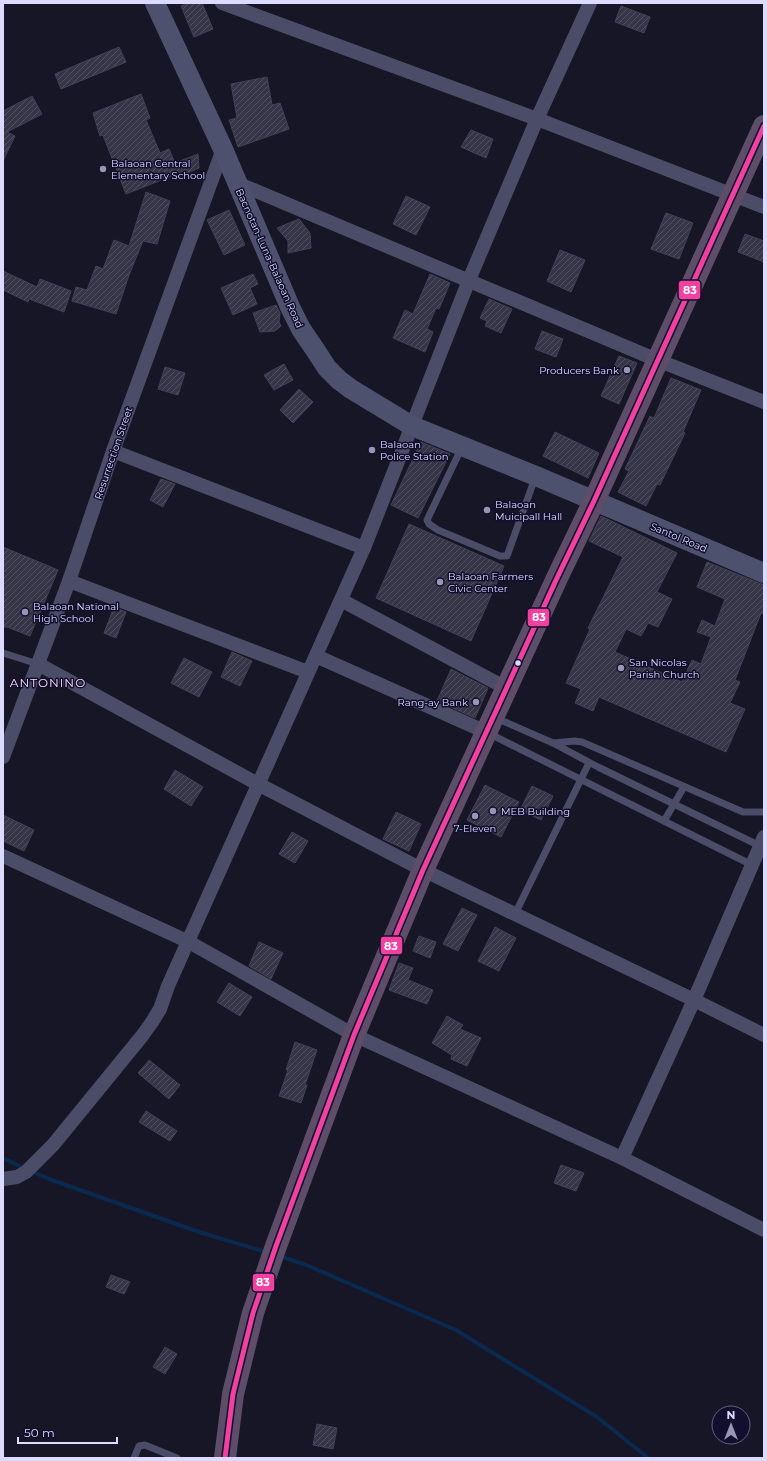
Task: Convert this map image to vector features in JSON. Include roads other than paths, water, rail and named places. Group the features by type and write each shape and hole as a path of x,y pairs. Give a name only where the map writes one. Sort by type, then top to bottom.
{"highway":[{"path":"225,1458 232,1394 253,1313 276,1246 354,1035 423,870 554,584 594,501 764,126"}],"main road":[{"name":"Bacnotan-Luna-Balaoan Road","path":"155,3 224,149 237,184 290,307 301,329 327,368 351,390 412,426 594,501"},
{"name":"Santol Road","path":"594,501 764,573"}],"street":[{"path":"222,3 537,119 764,208"},
{"path":"3,1179 17,1177 26,1172 53,1145 142,1036 160,1009 168,986 364,548 469,280 537,119 590,3"},
{"name":"Resurrection Street","path":"3,757 69,581 113,451 224,149"},
{"path":"237,184 657,360 764,402"},
{"path":"113,451 364,548"},
{"path":"69,581 308,672"},
{"path":"341,600 506,688"},
{"path":"316,656 490,724"},
{"path":"38,664 258,784 423,870 764,1035"},
{"path":"622,1158 694,1000 762,841"},
{"path":"3,856 189,942 354,1035 622,1158 764,1230"}],"lane":[{"path":"462,446 428,518 428,523 438,530 500,556 504,556 509,553 536,476"},
{"path":"3,653 38,664"},
{"path":"490,724 553,743 674,805 762,841"},
{"path":"490,724 582,780 752,866"},
{"path":"553,743 575,741 582,742 742,812 764,812"},
{"path":"515,914 590,763"},
{"path":"664,821 684,787"},
{"path":"134,1458 139,1446 145,1444 177,1458"}],"waterway":[{"path":"3,1158 24,1168"},
{"path":"33,1172 199,1232 266,1252"},
{"path":"279,1256 304,1264 456,1330 597,1417 648,1458"}],"place":[{"name":"Balaoan Central Elementary School","path":"103,169"},
{"name":"Producers Bank","path":"627,370"},
{"name":"Balaoan Police Station","path":"372,450"},
{"name":"Balaoan Muicipall Hall","path":"487,510"},
{"name":"Balaoan Farmers Civic Center","path":"440,582"},
{"name":"Balaoan National High School","path":"25,612"},
{"name":"San Nicolas Parish Church","path":"621,668"},
{"name":"Rang-ay Bank","path":"476,702"},
{"name":"MEB Building","path":"493,811"},
{"name":"7-Eleven","path":"475,816"}],"district":[{"name":"ANTONINO","path":"48,683"}]}
